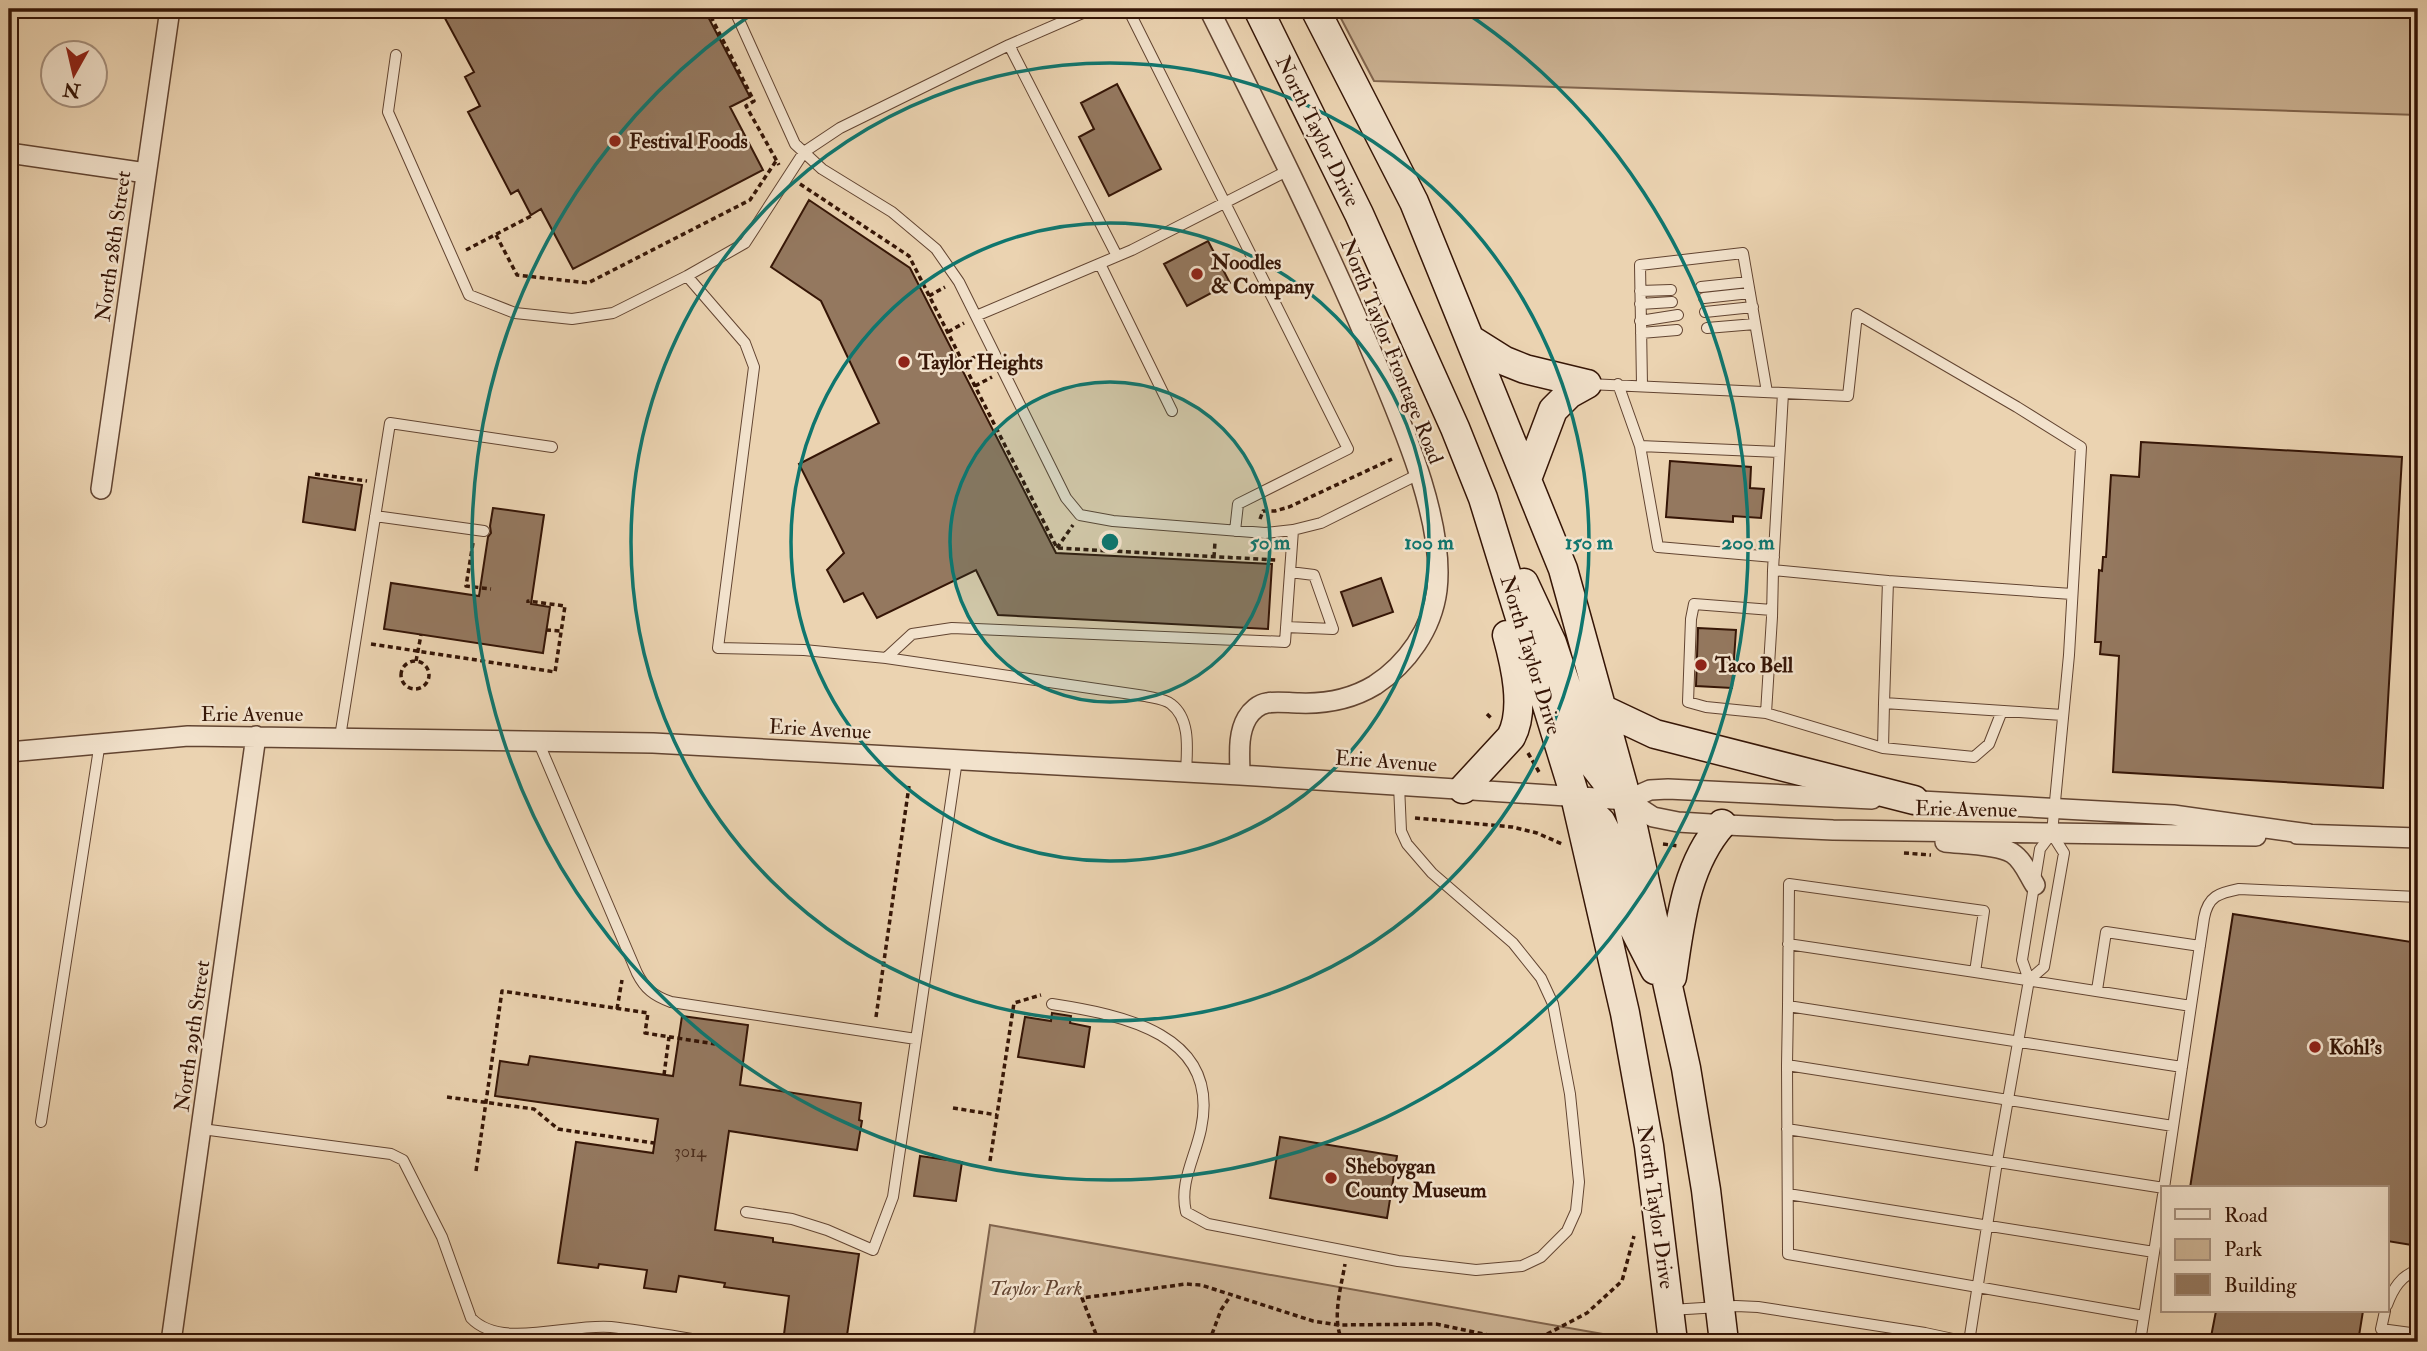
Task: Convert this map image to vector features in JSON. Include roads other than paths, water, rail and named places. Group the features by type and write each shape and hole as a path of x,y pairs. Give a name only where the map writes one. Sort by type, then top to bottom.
{"main road":[{"name":"North Taylor Drive","path":"1258,9 1359,214 1455,428 1483,498 1575,796 1627,1026 1649,1146 1673,1342"},
{"path":"1315,9 1414,202 1563,569 1627,800 1686,1068 1704,1174 1724,1342"},
{"path":"1470,339 1525,369 1587,384"},
{"path":"1527,479 1553,410 1569,394 1587,384"},
{"path":"1462,789 1515,731 1518,696 1512,654 1497,594 1483,498"},
{"path":"1483,498 1552,643 1592,763 1610,786 1627,800"},
{"path":"1602,709 1655,734 1914,800"},
{"path":"1575,796 1593,811 1610,839 1632,925 1649,961 1670,993"},
{"path":"1670,993 1688,889 1698,859 1722,824"}],"street":[{"name":"North 28th Street","path":"101,489 170,9"},
{"name":"North Taylor Frontage Road","path":"1209,9 1344,285 1411,450 1434,538 1437,590 1425,630 1414,649 1375,685 1353,696 1312,704 1266,703 1257,707 1243,726 1240,740 1240,775"},
{"path":"9,153 146,173"},
{"name":"Erie Avenue","path":"9,752 188,736 653,743 1240,775 1627,800 1650,790 1668,789 2055,807 2173,815 2309,834"},
{"name":"North 29th Street","path":"171,1342 256,736"},
{"name":"Erie Avenue","path":"1627,800 1653,817 1678,822 1833,830 2236,836 2309,834 2418,838"},
{"path":"1833,830 1995,848 2012,854 2022,863 2035,885"}],"lane":[{"path":"734,9 795,144 822,169 892,212 936,249 959,282 1066,498 1080,515 1113,521 1256,533 1293,530 1321,523 1419,474"},
{"path":"1061,9 1066,20"},
{"path":"396,55 388,112 470,295 515,313 572,319 613,313 745,243 804,152 840,128 1009,45 1092,9"},
{"path":"1128,9 1348,449 1238,503 1235,531"},
{"path":"1009,45 1117,256"},
{"path":"976,316 1100,264 1289,170"},
{"path":"1642,385 1640,265 1743,253 1767,392"},
{"path":"1100,264 1172,411"},
{"path":"687,276 744,343 754,367 718,648 804,650 886,659 1145,696 1170,702 1180,712 1185,730 1186,772"},
{"path":"1701,287 1748,282"},
{"path":"1640,292 1671,290"},
{"path":"1704,298 1750,293"},
{"path":"1640,304 1672,302"},
{"path":"1705,312 1753,307"},
{"path":"1587,384 1848,396 1857,314 2081,447 2063,715 2052,833 2040,849 2022,960 2029,980 1968,1342 1769,1308 1670,1310"},
{"path":"1640,321 1678,315"},
{"path":"1707,328 1755,324"},
{"path":"1641,333 1678,330"},
{"path":"1618,384 1640,446 1658,548 1774,557"},
{"path":"1766,713 1783,393"},
{"path":"340,737 390,423 552,447"},
{"path":"1640,446 1779,452"},
{"path":"375,516 479,531"},
{"path":"886,659 912,634 952,628 1285,642 1293,530"},
{"path":"1773,570 2072,594"},
{"path":"1286,627 1333,629 1314,575 1290,572"},
{"path":"1883,748 1888,581"},
{"path":"1772,610 1694,604 1688,702 1706,708 1766,713 1883,748 1974,757 1989,744 2002,711"},
{"path":"1884,704 2063,715"},
{"path":"538,741 636,973 646,989 671,1002 916,1039"},
{"path":"41,1122 100,743"},
{"path":"746,1212 792,1219 827,1230 873,1250 892,1197 957,760"},
{"path":"1052,1004 1108,1013 1134,1023 1165,1037 1181,1050 1194,1067 1203,1085 1202,1126 1182,1197 1186,1212 1208,1224 1398,1261 1476,1270 1522,1266 1541,1257 1553,1248 1567,1231 1576,1210 1579,1182 1570,1094 1553,1004 1541,978 1513,943 1432,873 1407,844 1401,831 1399,785"},
{"path":"2029,980 2043,967 2064,853 2052,833"},
{"path":"1975,972 1984,911 1789,884 1788,1254 2144,1316"},
{"path":"2164,1186 2206,909 2212,897 2239,889 2418,897"},
{"path":"2096,990 2106,932 2200,946"},
{"path":"1788,944 2191,1006"},
{"path":"1788,1006 2182,1066"},
{"path":"1787,1065 2173,1126"},
{"path":"202,1129 391,1154 403,1160 442,1237 471,1318 479,1327 492,1332 511,1334 608,1327 712,1342"},
{"path":"1787,1129 2161,1188"},
{"path":"1788,1194 2154,1252"},
{"path":"2140,1342 2161,1208"},
{"path":"2388,1303 2398,1283 2418,1270"},
{"path":"2385,1312 2381,1329 2418,1334"},
{"path":"1897,1342 1899,1329"}],"place":[{"name":"Festival Foods","path":"615,141"},
{"name":"Noodles & Company","path":"1197,274"},
{"name":"Taylor Heights","path":"904,362"},
{"name":"Taco Bell","path":"1701,665"},
{"name":"Kohl's","path":"2315,1047"},
{"name":"Sheboygan County Museum","path":"1331,1178"}],"park label":[{"name":"Taylor Park","path":"1036,1288"}]}
